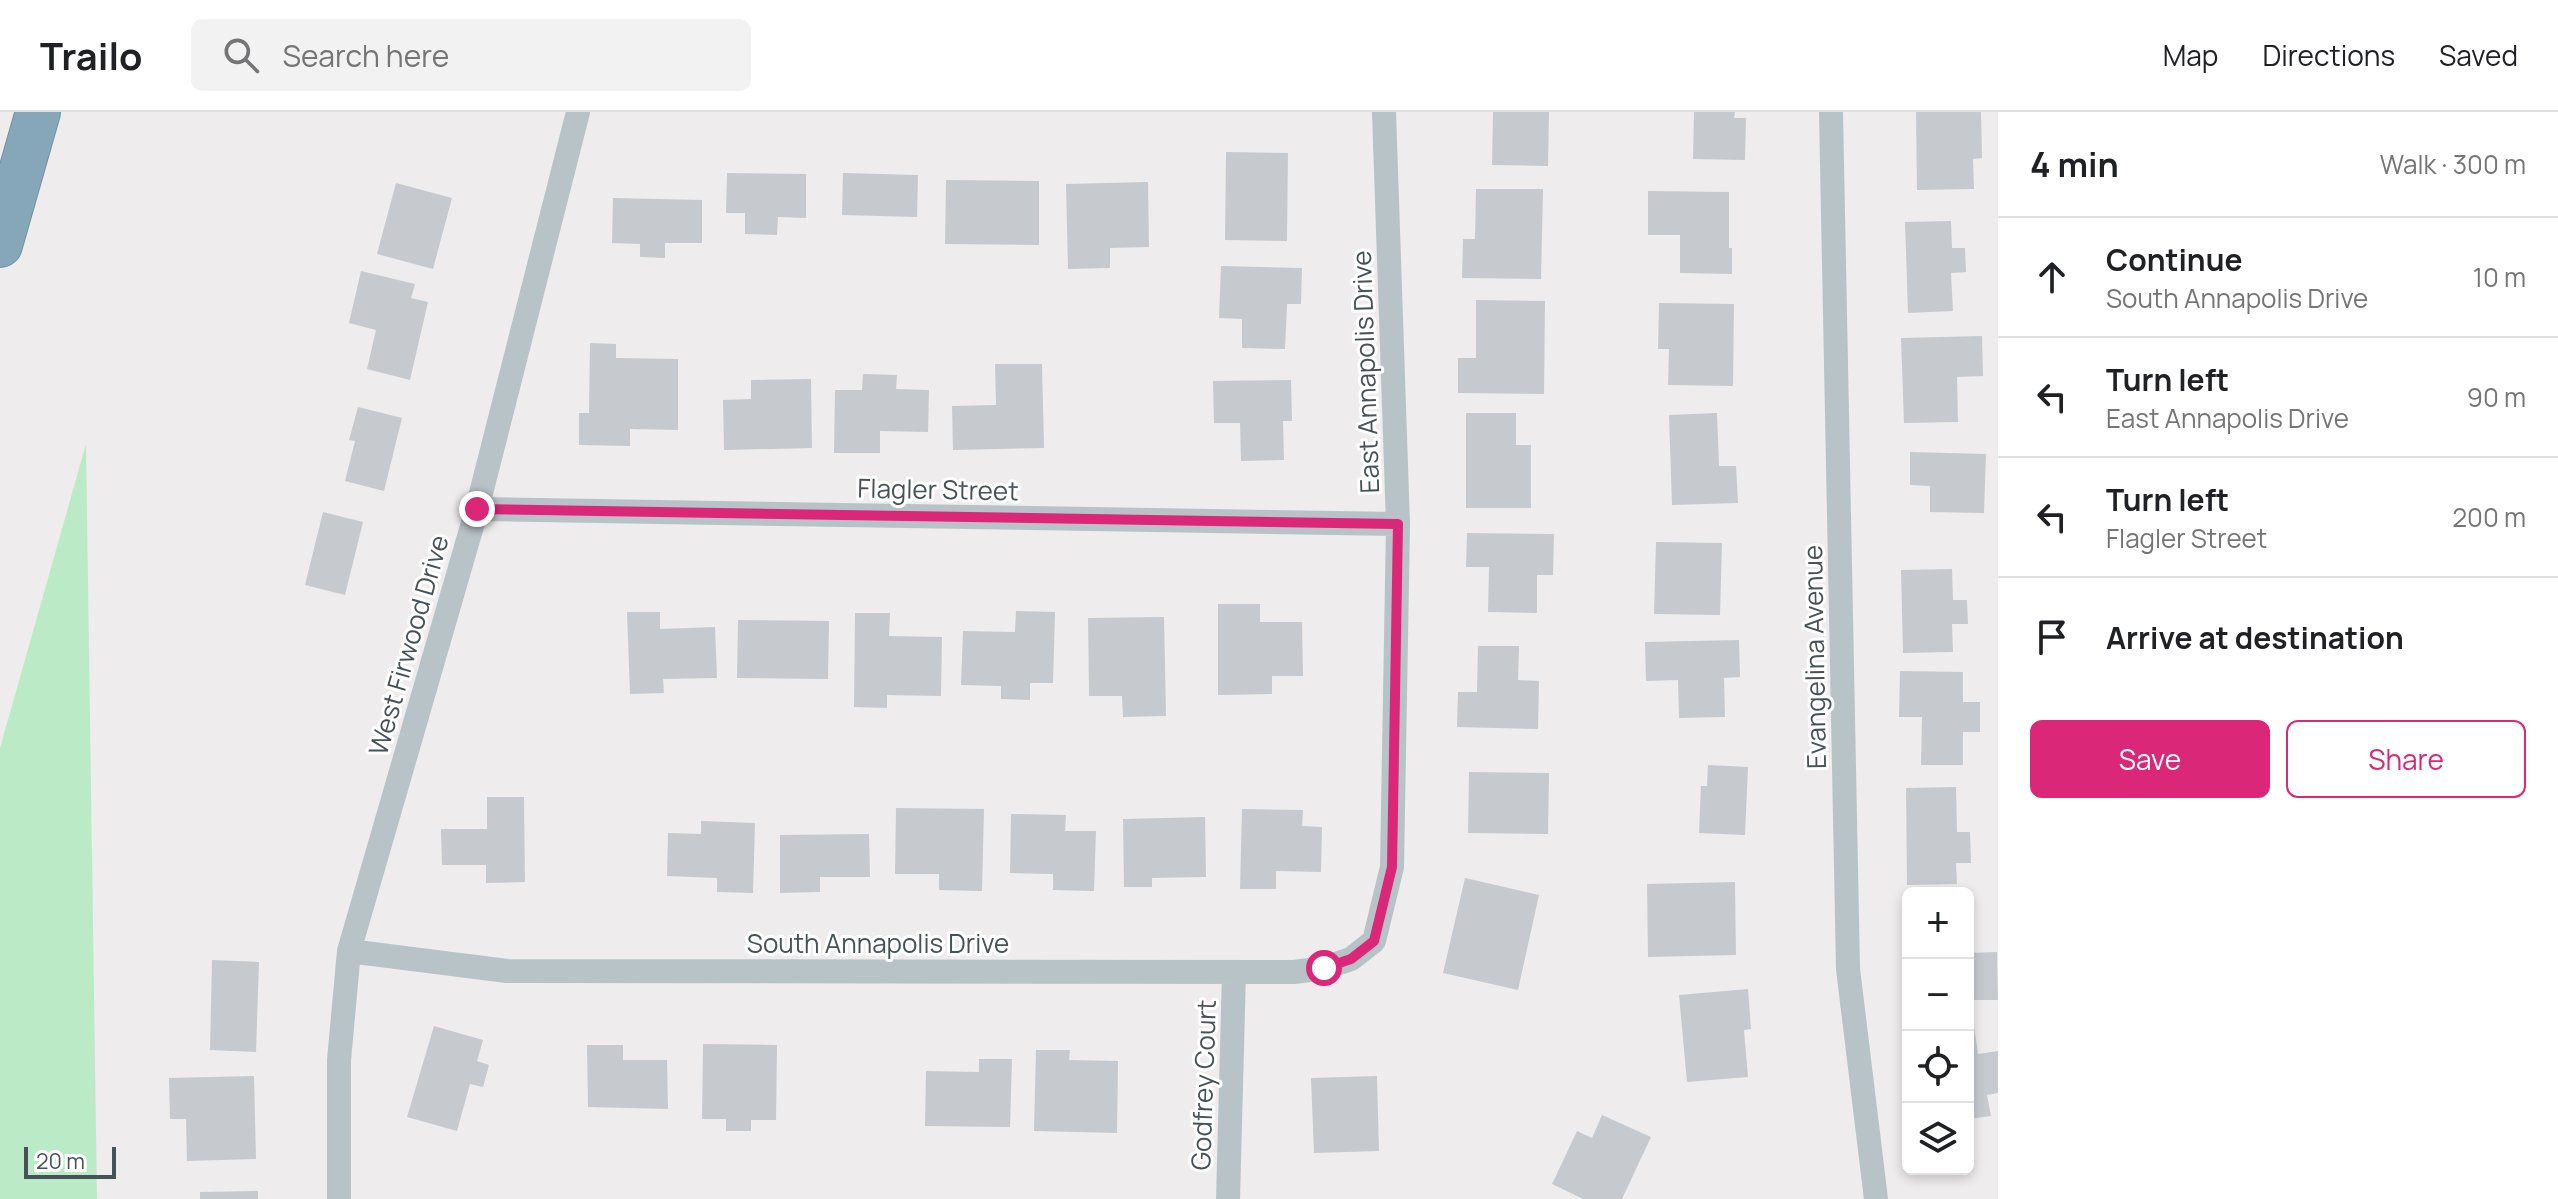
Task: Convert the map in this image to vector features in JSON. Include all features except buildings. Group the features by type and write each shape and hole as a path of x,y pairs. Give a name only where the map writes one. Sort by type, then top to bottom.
{"highway":[{"path":"0,245 38,112"}],"street":[{"name":"West Firwood Drive","path":"339,1199 339,1060 349,951 477,509 578,112"},
{"name":"East Annapolis Drive","path":"1382,916 1392,867 1398,524 1384,112"},
{"name":"Evangelina Avenue","path":"1831,112 1848,969 1876,1199"},
{"name":"Flagler Street","path":"477,509 1398,524"},
{"name":"South Annapolis Drive","path":"349,951 507,971 1294,972 1324,968 1351,959 1374,941 1382,916"},
{"name":"Godfrey Court","path":"1228,1199 1234,972"}],"green space":[{"path":"86,444 97,1199 0,1199 0,748"}],"route":[{"path":"477,509 1398,524 1392,867 1374,941 1351,959 1324,968"}]}
